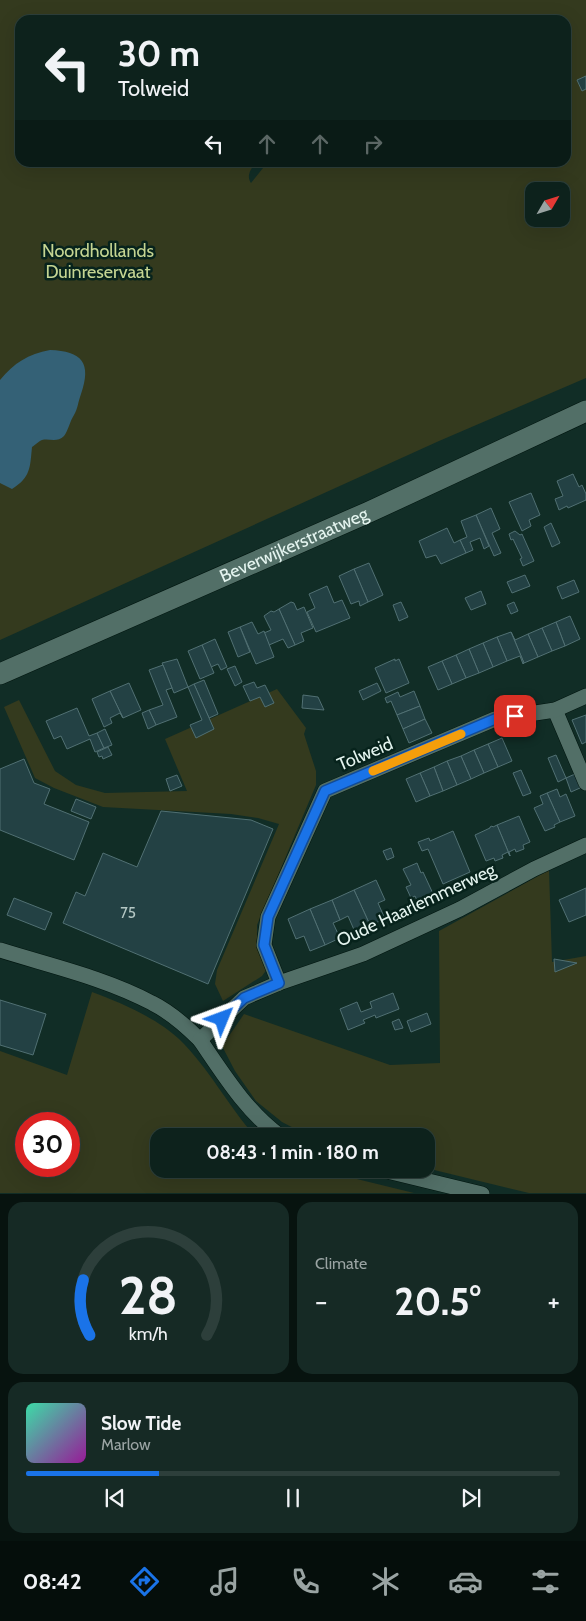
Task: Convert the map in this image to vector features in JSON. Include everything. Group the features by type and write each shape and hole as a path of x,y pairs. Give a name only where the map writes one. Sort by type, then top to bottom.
{"main road":[{"name":"Beverwijkerstraatweg","path":"0,674 369,512 586,411"}],"street":[{"name":"Tolweid","path":"279,983 264,945 268,917 325,791 495,719 555,710 586,696"},
{"path":"555,710 586,783"},
{"name":"Oude Haarlemmerweg","path":"200,1040 244,998 279,983 363,954 460,909 534,869 586,844"},
{"path":"0,950 88,977 134,994 170,1013 200,1040 237,1094 269,1128"},
{"path":"416,1178 482,1194"}],"green space":[{"name":"Noordhollands Duinreservaat","path":"0,0 586,0 586,378 439,441 0,640"},
{"path":"277,689 306,728 304,734 316,771 316,785 257,925 257,945 267,969 262,976 223,1001 215,984 217,970 279,824 258,818 231,814 103,807 54,788 35,778 4,707 19,700 55,771 76,785 105,793 187,791 165,739"},
{"path":"549,870 552,962 586,956 586,1193 529,1193 435,1170 435,1128 294,1128 282,1122 256,1101 235,1071 222,1046 244,1014 390,1065 440,1063 439,931"},
{"path":"92,992 138,1012 179,1039 200,1062 248,1128 150,1128 150,1178 353,1178 414,1193 0,1193 0,1051 67,1075"}],"water":[{"path":"50,350 77,356 82,361 84,367 84,383 76,410 64,436 56,440 42,440 32,447 30,466 26,476 12,489 0,483 0,380 22,360"}],"building":[{"path":"586,76 586,89 582,91 577,80"},
{"path":"573,474 579,487 582,485 586,494 586,500 559,510 555,499 563,496 557,481"},
{"path":"531,493 540,515 529,520 531,526 522,531 509,502"},
{"path":"491,508 500,529 492,533 501,553 494,556 476,515"},
{"path":"476,515 489,546 484,549 480,538 470,542 473,550 466,553 460,540 467,537 461,521"},
{"path":"551,523 560,543 552,547 544,527"},
{"path":"447,528 454,543 460,540 466,553 441,564 436,555 426,558 419,541"},
{"path":"515,531 520,535 522,534 534,561 523,566 520,559 522,558 509,534"},
{"path":"369,563 383,595 368,602 354,569"},
{"path":"354,569 368,602 360,606 359,601 351,604 339,576"},
{"path":"525,575 530,586 512,593 507,582"},
{"path":"574,580 579,592 562,599 557,587"},
{"path":"327,586 334,603 342,600 350,618 316,632 307,612 315,608 309,594"},
{"path":"481,591 486,604 471,610 465,598"},
{"path":"291,602 294,603 297,610 304,607 313,628 301,633 304,641 295,645 279,609"},
{"path":"401,602 408,617 399,621 393,605"},
{"path":"514,602 518,611 511,614 507,605"},
{"path":"279,609 295,645 288,648 283,639 269,645 264,633 271,630 264,616 271,611 274,612"},
{"path":"570,616 580,639 565,646 556,622"},
{"path":"252,622 258,634 264,631 274,657 256,664 240,627"},
{"path":"556,622 565,646 552,651 542,628"},
{"path":"240,627 250,652 238,657 228,632"},
{"path":"542,628 552,651 538,657 528,634"},
{"path":"511,632 515,640 528,634 538,657 524,663"},
{"path":"511,632 524,663 523,664 520,656 507,661 497,637"},
{"path":"497,637 507,661 493,667 483,643"},
{"path":"215,639 227,667 221,670 218,664 211,667 202,645"},
{"path":"483,643 493,667 479,673 469,649"},
{"path":"202,645 214,673 200,679 188,651"},
{"path":"469,649 479,673 466,678 456,655"},
{"path":"456,655 466,678 452,684 442,661"},
{"path":"177,659 188,687 174,693 162,663"},
{"path":"395,659 395,661 399,659 409,683 386,693 375,668"},
{"path":"442,661 452,684 438,690 428,667"},
{"path":"163,665 172,688 166,690 177,717 156,725 149,710 163,705 149,670"},
{"path":"235,666 242,682 235,686 227,669"},
{"path":"204,680 218,714 209,718 194,684"},
{"path":"254,682 257,688 265,685 274,703 265,707 260,697 250,701 243,686"},
{"path":"129,683 141,710 123,718 110,691"},
{"path":"377,683 381,691 363,700 359,691"},
{"path":"194,684 214,729 196,738 190,725 202,720 188,687"},
{"path":"110,691 123,718 120,713 110,718 112,723 104,727 92,699"},
{"path":"414,691 420,706 397,715 391,701 387,703 385,698 398,692 400,697"},
{"path":"303,695 318,697 324,710 302,708"},
{"path":"420,706 425,719 403,729 397,715"},
{"path":"77,708 89,736 97,733 104,748 95,752 90,739 67,749 61,736 54,739 46,721"},
{"path":"149,710 156,725 148,729 142,713"},
{"path":"586,715 586,742 582,744 572,720"},
{"path":"425,719 432,733 409,743 403,729"},
{"path":"105,729 112,745 104,748 97,733"},
{"path":"502,738 512,761 498,767 488,744"},
{"path":"488,744 498,767 484,773 474,750"},
{"path":"108,747 112,755 103,759 102,756 99,757 97,752"},
{"path":"474,750 484,773 471,779 461,756"},
{"path":"556,755 566,778 558,782 548,758"},
{"path":"461,756 471,779 457,785 447,761"},
{"path":"24,759 34,783 50,789 44,804 89,822 74,860 0,830 0,769"},
{"path":"447,761 457,785 443,791 434,767"},
{"path":"434,767 443,791 430,796 420,773"},
{"path":"521,770 531,793 523,796 513,773"},
{"path":"420,773 430,796 416,802 406,779"},
{"path":"575,774 580,788 571,792 566,778"},
{"path":"177,775 182,786 170,791 166,779"},
{"path":"557,789 560,797 566,794 575,816 560,822 547,793"},
{"path":"547,793 560,822 554,825 555,827 545,831 534,808 543,804 540,796"},
{"path":"76,799 96,807 91,819 71,811"},
{"path":"161,811 251,820 273,829 208,984 63,923 76,892 85,896 103,853 137,867"},
{"path":"519,816 530,842 523,845 524,849 516,852 515,849 509,852 510,856 497,825"},
{"path":"497,825 510,856 508,852 502,855 503,858 495,861 494,858 486,861 475,835"},
{"path":"453,831 470,872 443,884 428,849 422,851 418,842 429,838 430,841"},
{"path":"391,848 394,857 387,860 383,851"},
{"path":"417,863 435,898 419,905 415,896 411,898 406,887 411,885 403,869"},
{"path":"376,880 385,900 378,903 385,919 370,925 354,890"},
{"path":"586,888 586,915 569,922 559,900"},
{"path":"354,890 370,925 355,932 348,916 340,920 332,900"},
{"path":"14,898 52,913 45,930 7,915"},
{"path":"332,900 340,920 333,923 340,938 325,945 310,909"},
{"path":"310,909 325,945 310,951 304,936 296,939 288,919"},
{"path":"554,959 577,963 555,972"},
{"path":"393,993 399,1009 376,1018 375,1015 363,1020 365,1023 348,1030 340,1009 357,1002 361,1012 372,1008 370,1002"},
{"path":"0,1000 46,1014 33,1055 0,1045"},
{"path":"427,1013 431,1024 411,1032 407,1021"},
{"path":"399,1019 403,1028 395,1030 392,1022"}],"slow traffic":[{"path":"373,771 461,734"}],"route":[{"path":"222,1019 244,998 279,983 264,945 268,917 325,791 495,719 515,716"}]}
